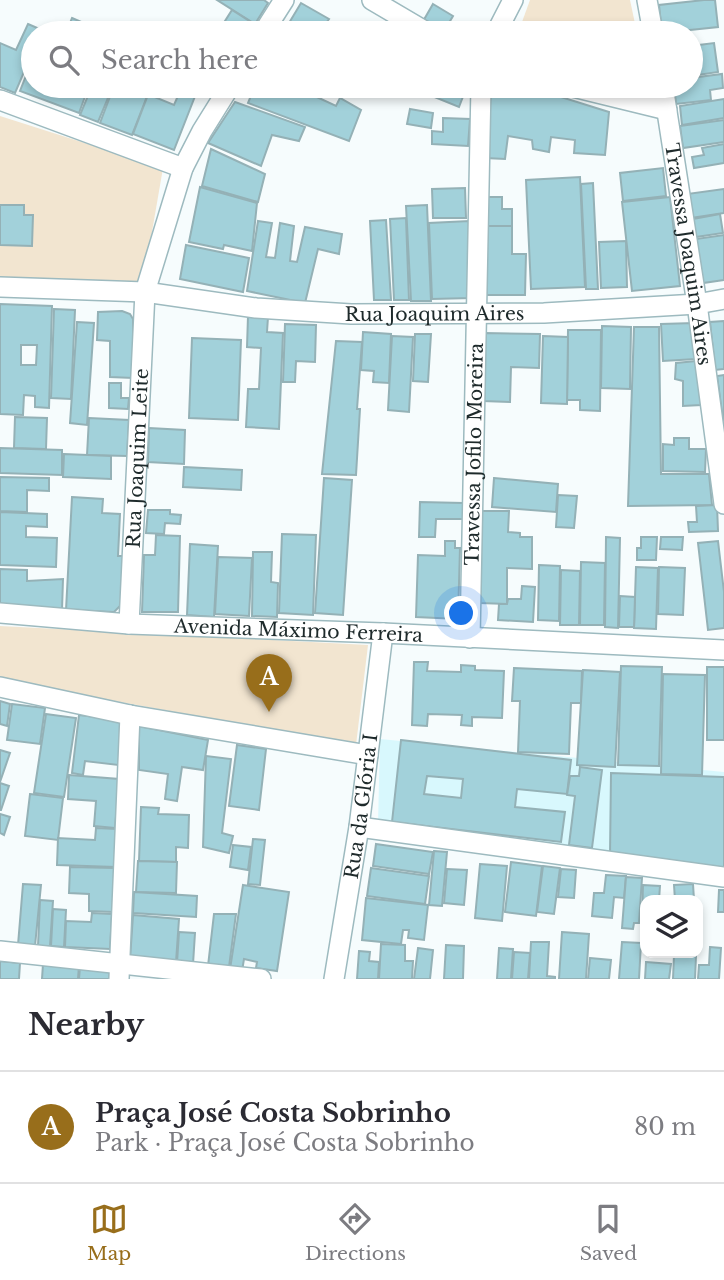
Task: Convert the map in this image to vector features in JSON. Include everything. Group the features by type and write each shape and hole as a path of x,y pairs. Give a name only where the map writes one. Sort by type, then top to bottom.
{"street":[{"path":"271,21 284,0"},
{"path":"372,0 408,21"},
{"path":"502,21 513,0"},
{"path":"647,0 651,21"},
{"name":"Rua Joaquim Leite","path":"129,624 145,292 183,168 223,98"},
{"name":"Travessa Jofilo Moreira","path":"470,638 481,98"},
{"path":"618,98 667,110"},
{"name":"Travessa Joaquim Aires","path":"665,98 724,504"},
{"path":"0,100 183,168"},
{"name":"Rua Joaquim Aires","path":"0,287 145,292 256,308 351,314 544,313 697,304 724,299"},
{"name":"Avenida Máximo Ferreira","path":"0,613 129,624 724,650"},
{"name":"Rua da Glória I","path":"334,979 359,827 383,633"},
{"path":"0,687 130,715 368,755"},
{"path":"120,972 130,715"},
{"path":"359,827 724,877"},
{"path":"0,951 120,972 261,979"}],"shaded area":[{"path":"530,0 630,0 634,21 522,21"},
{"path":"0,116 163,168 143,284 0,280"},
{"path":"0,626 368,645 356,745 0,680"},
{"path":"380,739 724,772 724,872 378,825"}],"building":[{"path":"217,0 264,0 268,3 257,21 250,21"},
{"path":"715,0 718,27 703,29 703,21 661,21 659,5"},
{"path":"301,3 329,19 328,21 290,21"},
{"path":"433,4 453,16 450,21 423,21"},
{"path":"232,10 249,21 225,21"},
{"path":"21,39 21,79 15,93 0,87 0,43 16,50"},
{"path":"714,43 718,72 703,74 703,44"},
{"path":"722,74 723,88 710,90 711,100 676,104 675,98 703,98 703,76"},
{"path":"39,98 84,98 79,113"},
{"path":"87,98 108,98 98,122 80,115"},
{"path":"109,98 146,98 132,135 100,123"},
{"path":"147,98 157,98 174,105 177,98 194,98 174,150 133,134"},
{"path":"250,98 319,98 336,106 340,98 361,110 349,141 248,103"},
{"path":"437,98 462,98 459,107"},
{"path":"488,98 564,98 609,112 605,155 574,153 575,140 551,137 549,152 533,149 532,140 508,136 505,159 485,158"},
{"path":"724,99 724,118 682,125 680,106"},
{"path":"235,102 305,127 299,141 272,135 261,166 208,143"},
{"path":"410,109 433,113 431,128 407,124"},
{"path":"443,118 470,119 468,146 432,144 432,131 443,132"},
{"path":"724,120 724,142 683,148 680,126"},
{"path":"724,144 724,163 694,168 692,157 704,155 702,148"},
{"path":"211,149 265,174 258,202 202,186"},
{"path":"663,168 666,196 623,201 620,173"},
{"path":"580,177 585,287 531,289 526,180"},
{"path":"593,183 598,289 586,289 581,184"},
{"path":"200,187 257,203 252,251 224,245 223,249 189,242"},
{"path":"465,188 466,218 433,218 432,189"},
{"path":"724,189 724,213 691,218 687,194"},
{"path":"486,197 502,197 502,209 512,209 512,226 486,226"},
{"path":"670,197 680,286 632,291 622,202"},
{"path":"0,205 24,205 24,215 33,215 32,246 0,245"},
{"path":"427,205 431,301 411,301 406,206"},
{"path":"720,214 723,233 696,237 693,219"},
{"path":"406,218 409,300 394,300 390,219"},
{"path":"386,220 391,300 374,300 370,221"},
{"path":"258,221 272,223 266,257 275,258 280,223 294,226 290,261 297,262 305,227 342,234 339,254 318,249 305,303 247,291"},
{"path":"469,221 472,298 432,299 429,223"},
{"path":"485,226 512,226 512,254 526,254 525,295 485,295"},
{"path":"724,235 724,280 703,283 696,239"},
{"path":"626,241 627,287 601,288 599,242"},
{"path":"186,245 249,258 243,292 180,279"},
{"path":"0,304 52,306 49,408 35,407 35,396 24,395 23,415 0,414","holes":["21,345 37,345 36,365 21,365"]},
{"path":"54,309 75,310 71,399 51,398"},
{"path":"122,311 130,314 133,319 133,378 110,377 110,341 97,340 98,312"},
{"path":"248,316 268,317 267,332 283,333 279,429 246,427 248,389 259,389 261,348 247,347"},
{"path":"724,321 724,369 715,370 710,322"},
{"path":"77,322 94,323 87,425 70,423"},
{"path":"694,323 696,359 663,361 661,324"},
{"path":"285,324 316,325 315,362 296,361 295,382 283,382"},
{"path":"602,326 631,327 630,389 601,388"},
{"path":"634,327 659,327 661,474 709,474 712,505 628,506"},
{"path":"568,330 601,330 600,411 580,410 580,400 567,400"},
{"path":"363,332 391,334 389,383 373,382 374,371 361,370"},
{"path":"484,333 540,334 539,368 511,367 510,402 483,401"},
{"path":"415,334 431,334 428,382 413,381"},
{"path":"392,336 413,337 409,412 388,410"},
{"path":"543,336 568,337 567,404 541,403"},
{"path":"192,338 241,340 238,420 189,418"},
{"path":"336,341 362,342 356,475 322,474"},
{"path":"696,361 701,405 683,406 683,381 675,379 676,363"},
{"path":"724,375 724,419 723,420 717,376"},
{"path":"109,383 121,383 121,398 129,398 128,409 109,408"},
{"path":"15,417 47,418 46,449 14,448"},
{"path":"89,418 129,420 127,456 87,455"},
{"path":"149,428 185,430 184,464 148,462"},
{"path":"674,438 689,438 689,449 706,449 705,472 663,471 663,444 674,445"},
{"path":"0,448 62,450 62,475 0,473"},
{"path":"64,454 111,456 111,479 63,477"},
{"path":"184,467 242,470 241,490 183,487"},
{"path":"0,477 49,478 49,491 27,490 27,512 0,511"},
{"path":"324,478 352,480 343,615 315,613"},
{"path":"494,478 558,484 556,512 492,507"},
{"path":"558,495 577,496 574,528 556,527"},
{"path":"72,497 103,499 102,513 120,514 118,556 125,556 123,603 114,612 66,610"},
{"path":"420,502 463,503 463,519 436,519 435,537 419,537"},
{"path":"717,505 718,531 689,532 688,522 697,522 696,506"},
{"path":"148,510 170,510 170,514 181,515 180,524 165,523 164,534 146,533"},
{"path":"481,511 509,511 508,532 520,533 520,537 532,537 532,569 507,568 507,604 480,603"},
{"path":"0,512 47,514 47,527 26,526 26,537 57,538 56,567 0,565"},
{"path":"282,534 316,535 313,615 279,613"},
{"path":"156,535 180,536 178,612 142,612 144,555 155,555"},
{"path":"606,537 620,538 618,628 605,627"},
{"path":"641,537 657,537 656,560 637,560"},
{"path":"661,537 683,537 682,550 660,549"},
{"path":"445,541 455,541 455,548 460,548 458,619 416,617 418,555 445,556"},
{"path":"718,541 724,592 724,628 708,630 698,543"},
{"path":"190,544 218,546 214,617 187,615"},
{"path":"253,552 272,552 271,582 278,583 277,617 252,616"},
{"path":"218,557 252,558 249,616 215,614"},
{"path":"581,562 605,563 604,625 580,625"},
{"path":"539,565 560,566 559,621 538,620"},
{"path":"636,567 658,568 656,629 634,628"},
{"path":"659,567 685,568 683,615 658,614"},
{"path":"0,569 27,570 27,581 63,579 62,610 0,608"},
{"path":"561,570 580,571 579,625 560,625"},
{"path":"522,586 535,587 533,622 498,620 499,604 507,604 508,599 521,599"},
{"path":"620,596 635,597 634,627 619,627"},
{"path":"414,662 428,662 427,671 461,672 461,665 475,666 475,670 504,671 502,718 472,717 472,726 461,725 462,715 428,714 427,726 412,725"},
{"path":"621,666 662,667 659,766 618,765"},
{"path":"707,667 724,667 724,740 707,740"},
{"path":"514,668 582,671 581,703 571,703 569,754 518,752 520,701 512,701"},
{"path":"583,670 620,672 615,767 577,765"},
{"path":"663,674 705,675 702,775 661,774"},
{"path":"0,701 10,704 7,726 0,724"},
{"path":"12,704 45,708 40,744 7,740"},
{"path":"46,714 76,718 64,797 34,793"},
{"path":"79,715 124,720 118,765 85,761 83,775 72,773"},
{"path":"139,726 208,740 203,770 182,767 177,801 165,799 168,774 139,770"},
{"path":"401,740 571,760 567,794 517,789 515,807 565,812 561,842 392,822","holes":["427,776 463,779 461,798 424,794"]},
{"path":"237,745 266,749 259,810 229,806"},
{"path":"0,750 10,753 0,782"},
{"path":"206,756 231,759 222,833 233,836 229,853 203,847"},
{"path":"580,767 602,770 592,848 569,845 575,796 567,795 570,776 579,776"},
{"path":"611,773 724,777 724,869 610,855"},
{"path":"69,775 119,779 115,828 94,826 96,801 68,799"},
{"path":"0,783 9,786 1,810 0,810"},
{"path":"30,794 63,798 58,840 25,836"},
{"path":"141,807 159,808 158,814 189,815 188,848 176,847 176,862 139,861"},
{"path":"0,814 10,817 4,835 0,833"},
{"path":"96,828 117,829 116,867 57,865 58,838 95,840"},
{"path":"253,839 265,840 260,885 248,884"},
{"path":"376,844 433,852 429,874 373,866"},
{"path":"233,845 251,847 248,870 230,867"},
{"path":"434,851 447,852 442,906 429,905"},
{"path":"138,861 177,862 176,893 136,892"},
{"path":"511,862 542,866 536,916 505,912"},
{"path":"480,864 507,866 502,921 475,918"},
{"path":"543,866 560,868 554,914 537,912"},
{"path":"70,867 115,868 113,912 89,911 89,894 69,893"},
{"path":"371,868 429,876 425,904 367,896"},
{"path":"447,869 467,870 464,905 444,903"},
{"path":"561,869 576,870 574,898 558,897"},
{"path":"606,875 626,876 624,898 614,897 612,918 592,916 594,893 604,893"},
{"path":"626,877 642,878 639,923 634,923 633,929 622,928"},
{"path":"23,884 41,885 35,946 18,945"},
{"path":"693,884 694,895 675,895 674,885"},
{"path":"243,885 289,892 277,971 256,968 257,962 244,959 242,971 230,969"},
{"path":"643,885 660,886 659,895 643,895"},
{"path":"719,890 724,890 724,912 718,912"},
{"path":"134,892 197,896 196,917 133,913"},
{"path":"366,898 428,905 424,940 408,938 409,930 403,930 401,944 362,940"},
{"path":"40,900 53,901 50,946 38,946"},
{"path":"53,909 66,910 64,947 51,946"},
{"path":"92,913 112,914 110,949 65,947 66,921 91,922"},
{"path":"214,914 236,914 229,967 208,966"},
{"path":"133,915 179,919 176,962 130,959"},
{"path":"179,932 195,933 193,964 177,963"},
{"path":"562,932 589,934 586,979 559,979"},
{"path":"531,942 549,942 547,976 555,979 529,979"},
{"path":"622,942 640,943 639,979 619,979"},
{"path":"381,944 405,945 405,961 413,961 412,979 379,979"},
{"path":"446,945 464,946 463,979 444,979"},
{"path":"710,947 721,948 719,979 698,979 699,965 709,965"},
{"path":"418,948 433,950 430,979 414,979"},
{"path":"499,948 513,949 511,979 497,979"},
{"path":"359,951 370,952 369,961 379,962 378,979 357,979"},
{"path":"514,952 530,953 528,979 512,979"},
{"path":"590,958 611,960 609,979 588,979"},
{"path":"674,958 696,958 695,979 673,979"},
{"path":"0,961 20,963 19,979 0,979"},
{"path":"646,962 671,964 669,979 645,979"},
{"path":"43,964 79,965 78,979 42,979"},
{"path":"80,967 110,968 110,979 79,979"}],"place":[{"name":"Praça José Costa Sobrinho","path":"269,712"}]}
